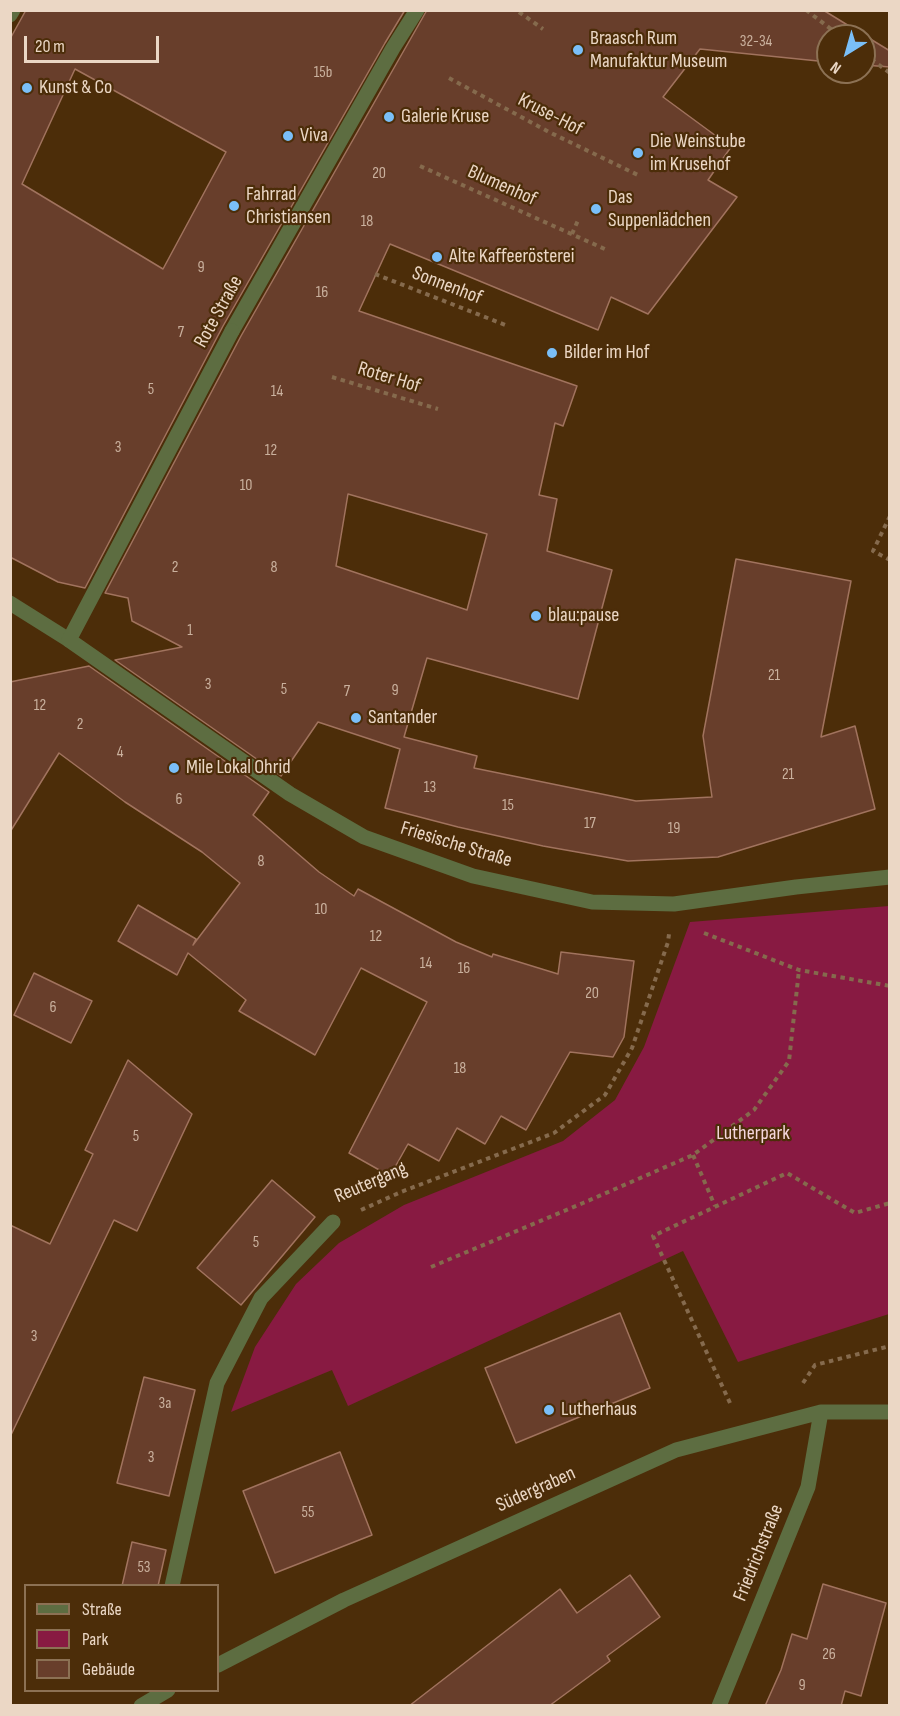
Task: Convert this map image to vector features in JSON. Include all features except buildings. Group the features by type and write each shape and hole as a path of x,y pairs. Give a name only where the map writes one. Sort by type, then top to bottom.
{"street":[{"path":"10,15 13,10"},
{"name":"Rote Straße","path":"69,640 232,331 393,48 417,10"},
{"name":"Friesische Straße","path":"10,603 69,640 291,794 364,837 473,876 592,902 674,904 890,877"},
{"name":"Reutergang","path":"172,1584 217,1383 261,1298 333,1222"},
{"name":"Südergraben","path":"219,1664 344,1600 676,1450 821,1412 890,1412"},
{"name":"Friedrichstraße","path":"719,1706 808,1487 821,1412"},
{"path":"141,1706 165,1692"}],"path":[{"path":"806,10 824,24"},
{"path":"519,12 543,29"},
{"path":"876,63 890,73"},
{"name":"Kruse-Hof","path":"449,78 549,132 640,176"},
{"name":"Blumenhof","path":"420,166 608,250"},
{"path":"572,234 579,218"},
{"name":"Sonnenhof","path":"375,274 508,326"},
{"name":"Roter Hof","path":"332,376 438,409"},
{"path":"890,516 873,551 890,560"},
{"name":"Reutergang","path":"333,1222 401,1192 554,1134 605,1095 632,1048 668,942 674,904"},
{"path":"695,930 799,970 890,986"},
{"path":"431,1266 693,1155 754,1110 789,1061 799,970"},
{"path":"693,1155 715,1207"},
{"path":"743,1432 653,1236 787,1173 855,1213 890,1203"},
{"path":"774,1424 815,1365 890,1346"}],"green space":[{"name":"Lutherpark","path":"889,906 889,1314 738,1362 683,1251 348,1406 332,1370 231,1412 255,1347 296,1284 339,1243 404,1205 563,1141 615,1100 644,1047 690,922"}],"place":[{"name":"Braasch Rum Manufaktur Museum","path":"578,50"},
{"name":"Kunst & Co","path":"27,88"},
{"name":"Galerie Kruse","path":"389,117"},
{"name":"Viva","path":"288,136"},
{"name":"Die Weinstube im Krusehof","path":"638,153"},
{"name":"Fahrrad Christiansen","path":"234,206"},
{"name":"Das Suppenlädchen","path":"596,209"},
{"name":"Alte Kaffeerösterei","path":"437,257"},
{"name":"Bilder im Hof","path":"552,353"},
{"name":"blau:pause","path":"536,616"},
{"name":"Santander","path":"356,718"},
{"name":"Mile Lokal Ohrid","path":"174,768"},
{"name":"Lutherhaus","path":"549,1410"}]}
